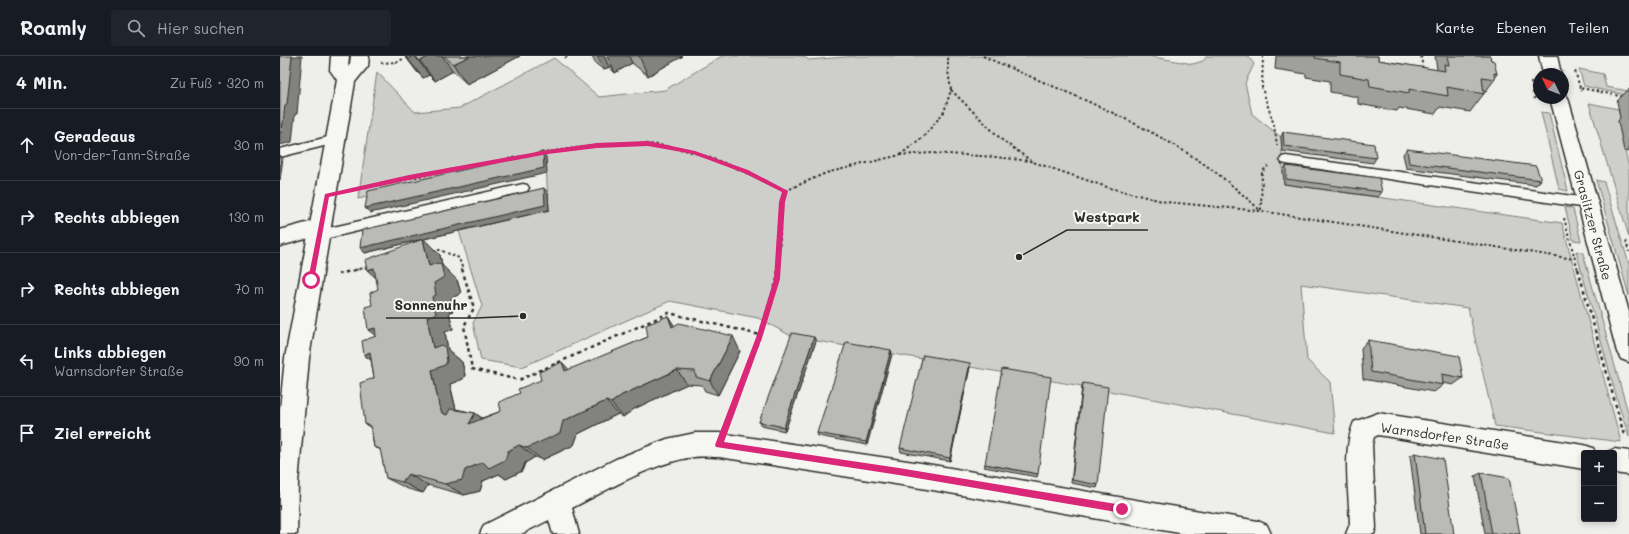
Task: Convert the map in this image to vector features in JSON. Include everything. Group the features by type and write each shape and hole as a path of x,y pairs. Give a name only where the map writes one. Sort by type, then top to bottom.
{"street":[{"path":"340,56 339,70 346,80"},
{"path":"284,534 285,483 297,358 327,196 346,80 359,66 360,56"},
{"path":"1548,56 1551,68"},
{"name":"Graslitzer Straße","path":"1561,104 1629,352"},
{"path":"280,238 320,231"},
{"name":"Warnsdorfer Straße","path":"1359,534 1363,528 1360,445 1363,430 1378,424 1581,457"},
{"path":"493,534 625,468 667,452 695,446 719,445 899,471 1052,496 1258,534"},
{"path":"1617,461 1629,463"},
{"path":"557,502 566,534"}],"lane":[{"path":"280,153 336,138"},
{"path":"1286,160 1587,203"},
{"path":"320,231 523,188"}],"path":[{"path":"564,58 568,56"},
{"path":"900,155 924,136 944,112 951,90 948,56"},
{"path":"983,56 1065,90 1144,128 1195,157 1261,211"},
{"path":"1261,211 1262,172 1270,163 1286,160 1277,148 1274,125 1262,88 1263,56"},
{"path":"1421,56 1423,71"},
{"path":"1580,88 1629,98"},
{"path":"951,90 1002,140 1030,161"},
{"path":"540,153 597,146 648,144 693,152 746,172 785,191 826,173 900,155 932,153 1030,161 1110,188 1166,202 1261,211 1574,259"},
{"path":"327,196 409,178 532,155"},
{"path":"719,445 760,335 777,279 782,202 785,191"},
{"path":"432,251 440,250 459,258 474,308 464,326 472,369 519,380 669,313 760,335"},
{"path":"311,280 373,266"}],"shaded area":[{"path":"722,56 803,56 809,60 856,56 1148,56 1193,64 1203,61 1207,56 1248,56 1254,64 1245,83 1252,114 1281,137 1284,184 1562,223 1621,442 1495,426 1468,308 1301,284 1307,360 1330,382 1335,433 1082,386 793,337 758,318 670,301 522,367 481,360 473,323 482,306 459,231 548,210 546,157 358,199 377,72 415,112 460,108 554,58 599,97 665,90"},
{"path":"1579,69 1603,74 1606,87 1629,91 1629,96 1584,86"},
{"path":"1589,103 1618,109 1621,121 1618,121 1629,168 1629,237"},
{"path":"1541,112 1549,113 1568,191 1559,189"},
{"path":"1596,180 1604,182 1629,264 1629,296"},
{"path":"1565,207 1573,209 1581,241 1573,240"},
{"path":"1576,251 1583,253 1629,416 1629,437 1619,406"}],"building":[{"path":"280,56 292,56 287,104 285,105 282,132 280,133"},
{"path":"406,56 413,56 408,59"},
{"path":"415,56 430,56 420,61"},
{"path":"444,56 470,56 453,64"},
{"path":"1315,56 1378,56 1378,60 1445,71 1444,64 1449,65 1447,56 1490,56 1491,60 1494,61 1497,74 1494,73 1495,79 1482,77 1484,94 1447,87 1448,96 1409,89 1409,93 1370,86 1369,79 1340,74 1340,62 1315,58"},
{"path":"1283,132 1374,144 1376,158 1284,146"},
{"path":"1407,149 1536,166 1541,180 1409,163"},
{"path":"543,152 544,168 365,208 368,191"},
{"path":"1286,166 1379,178 1382,192 1286,179"},
{"path":"544,188 545,205 360,248 362,230"},
{"path":"423,239 429,266 438,263 441,264 444,277 434,283 436,295 432,297 436,314 427,317 433,348 441,345 445,347 447,361 445,365 432,370 439,406 442,413 447,415 450,409 475,413 469,424 501,411 499,402 520,393 518,389 541,380 539,372 562,362 565,371 648,337 646,325 668,316 672,327 679,323 733,336 710,381 696,377 695,371 677,370 622,395 611,403 606,401 563,421 560,433 527,448 519,445 508,451 505,460 489,468 483,462 465,470 462,480 445,484 408,474 402,482 386,478 380,449 374,447 371,426 365,424 360,383 374,378 370,352 364,355 362,341 376,336 375,328 368,330 365,307 372,305 370,293 378,289 374,268 367,270 365,260"},
{"path":"792,333 814,337 784,427 759,422"},
{"path":"1368,340 1459,356 1463,378 1442,374 1443,385 1371,372"},
{"path":"846,342 891,350 866,442 817,433"},
{"path":"923,355 970,363 950,458 900,448"},
{"path":"1002,369 1051,377 1038,474 985,464"},
{"path":"1083,383 1108,387 1098,485 1072,480"},
{"path":"1415,453 1443,459 1454,534 1425,534"},
{"path":"1481,473 1509,478 1520,534 1492,534"}],"place":[{"name":"Westpark","path":"1019,257"},
{"name":"Sonnenuhr","path":"523,316"}],"route":[{"path":"311,280 327,196 409,178 548,152 597,146 648,144 693,152 746,172 785,191 782,202 777,279 760,335 719,445 899,471 1122,509"}]}
